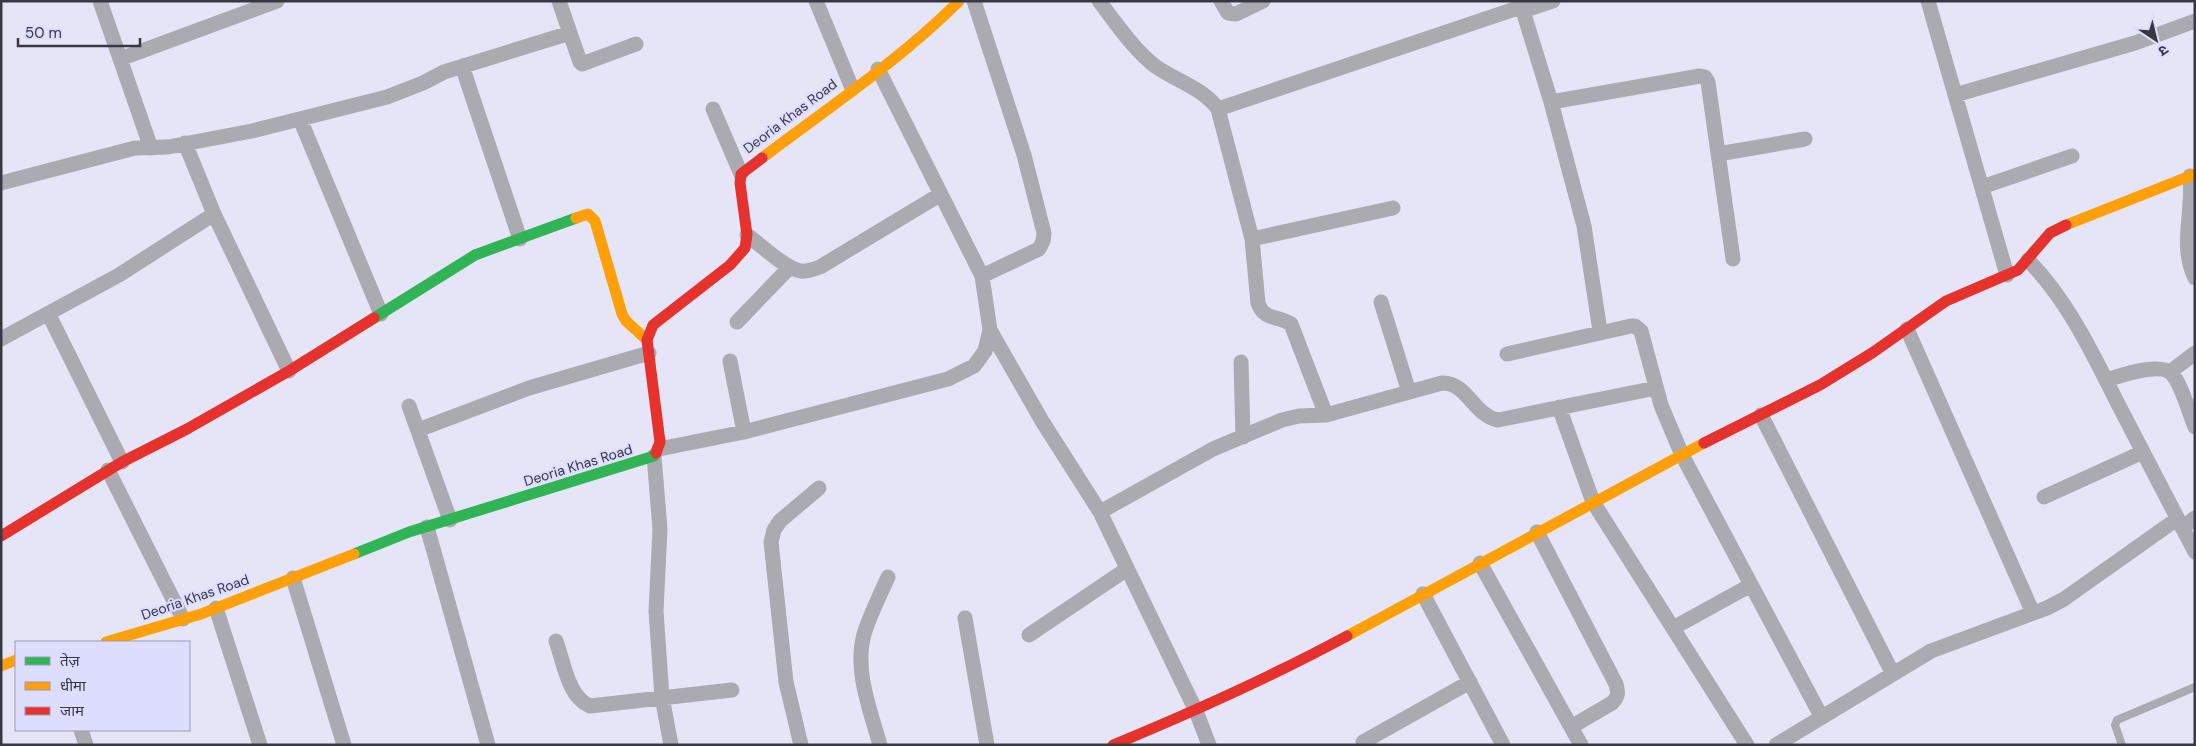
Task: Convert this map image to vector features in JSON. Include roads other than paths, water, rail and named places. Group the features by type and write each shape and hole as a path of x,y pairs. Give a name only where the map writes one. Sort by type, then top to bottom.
{"street":[{"path":"100,1 151,148"},
{"path":"120,59 277,1"},
{"path":"559,1 582,64 636,44"},
{"path":"816,1 852,88"},
{"name":"Deoria Khas Road","path":"748,235 740,183 741,174 936,24 959,1"},
{"path":"974,1 1024,155 1044,233 1044,241 1039,248 982,276"},
{"path":"1221,1 1228,13 1236,14 1263,1"},
{"path":"1218,109 1521,6 1554,1"},
{"path":"1928,1 2007,275"},
{"path":"1105,3 1141,54 1156,66 1206,96 1218,109 1252,239 1258,303 1261,311 1267,316 1284,320 1291,324 1326,415"},
{"path":"1521,6 1551,102 1584,226 1600,331"},
{"path":"1955,96 2135,43 2195,21"},
{"path":"1,183 136,148 151,148 185,143 300,120 387,97 423,83 444,72 570,33"},
{"path":"462,66 520,239"},
{"path":"878,69 982,276 990,330 1042,421 1100,512 1196,711 1209,745"},
{"path":"1551,102 1700,76 1704,77 1708,82 1733,259"},
{"path":"713,109 741,174"},
{"path":"300,120 381,314"},
{"path":"1718,154 1805,139"},
{"path":"185,143 214,214 289,371"},
{"path":"1982,187 2072,156"},
{"path":"1112,745 1196,711 1284,670 1593,502 1820,385 1907,329 1946,300 2018,270 2028,260 2045,236 2056,229 2192,175 2188,257 2195,278"},
{"path":"672,745 662,697 656,611 660,529 656,453 660,442 648,347 653,325 738,257 745,248 748,235 790,267 801,271 820,267 941,194"},
{"path":"1252,239 1393,208"},
{"path":"1,339 49,315 119,275 214,214"},
{"path":"1,536 115,466 195,425 289,371 475,255 583,215 588,214 592,216 622,314 648,347"},
{"path":"2028,260 2047,279 2061,298 2085,338 2195,552"},
{"path":"737,322 790,267"},
{"path":"1381,302 1408,392"},
{"path":"49,315 183,619"},
{"path":"1507,354 1600,331 1631,326 1638,328 1641,332 1661,405 1682,455 1821,716"},
{"path":"1907,329 2033,613"},
{"path":"656,453 948,379 974,366 985,351 990,330"},
{"path":"418,430 648,347"},
{"path":"2170,372 2195,353"},
{"path":"730,361 744,432"},
{"path":"1241,362 1243,437"},
{"path":"2106,380 2150,369 2163,369 2170,372 2176,379 2195,427"},
{"path":"1100,512 1213,449 1282,420 1299,416 1326,415 1408,392 1451,383 1458,387 1483,414 1491,419 1498,420 1656,388"},
{"path":"409,406 450,520"},
{"path":"1559,407 1593,502 1746,745"},
{"path":"1761,415 1893,674"},
{"path":"2044,497 2143,452"},
{"name":"Deoria Khas Road","path":"109,641 216,608 427,527 656,453"},
{"path":"801,745 786,682 771,542 774,530 780,521 819,488"},
{"path":"1776,745 1821,716 1931,652 2033,613 2064,599 2180,523 2195,518"},
{"path":"427,527 488,745"},
{"path":"1537,532 1616,684 1618,692 1617,698 1612,703 1571,727"},
{"path":"1480,563 1580,745"},
{"path":"1029,634 1127,569"},
{"path":"880,745 865,694 862,648 865,631 888,577"},
{"path":"293,578 344,745"},
{"path":"1673,628 1752,585"},
{"path":"1423,594 1503,745"},
{"path":"216,608 260,745"},
{"path":"965,618 987,745"},
{"path":"556,641 574,692 582,702 590,706 732,690"},
{"path":"1,666 15,660"},
{"path":"1363,742 1470,682"},
{"path":"81,731 86,745"}],"lane":[{"path":"2122,745 2115,725 2117,720 2195,687"}]}
